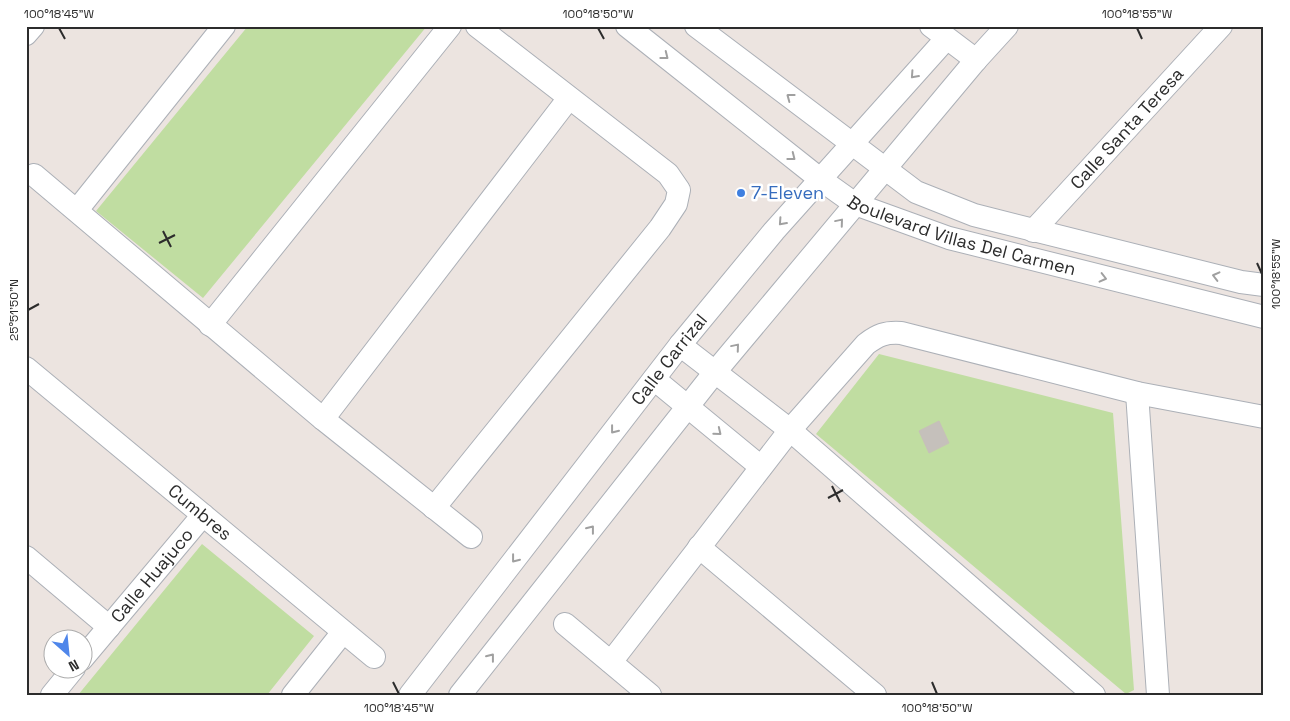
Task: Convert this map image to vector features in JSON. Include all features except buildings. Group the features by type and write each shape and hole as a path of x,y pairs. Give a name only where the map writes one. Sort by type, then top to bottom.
{"street":[{"path":"26,34 33,26"},
{"path":"77,210 224,26"},
{"path":"210,325 450,26"},
{"path":"434,508 660,228 676,204 679,190 668,174 477,26"},
{"name":"Boulevard Villas Del Carmen","path":"626,26 820,179 855,204 949,238 1264,317"},
{"name":"Boulevard Villas Del Carmen","path":"696,26 884,170 916,192 939,203 1033,231 1241,282 1264,285"},
{"path":"460,695 716,372 976,60 1008,26"},
{"name":"Calle Santa Teresa","path":"1033,231 1221,26"},
{"path":"938,33 976,60"},
{"name":"Calle Carrizal","path":"410,695 680,345 774,230 852,144 938,33"},
{"path":"323,419 569,98"},
{"path":"34,174 323,419 471,537"},
{"path":"611,662 790,430 866,344 887,332 900,333 1137,393 1264,417"},
{"path":"680,345 790,430 1094,695"},
{"name":"Cumbres","path":"26,368 374,657"},
{"path":"654,379 761,467"},
{"path":"1137,393 1158,695"},
{"name":"Calle Huajuco","path":"92,647 203,515"},
{"path":"700,547 875,695"},
{"path":"26,557 109,627"},
{"path":"565,624 650,695"},
{"path":"293,695 342,632"},
{"path":"52,695 66,678"}],"green space":[{"path":"248,26 427,26 203,298 96,211"},
{"path":"879,354 1113,413 1134,690 1126,694 816,434"},
{"path":"202,544 314,636 267,695 78,695"}],"place":[{"name":"7-Eleven","path":"741,193"}]}
